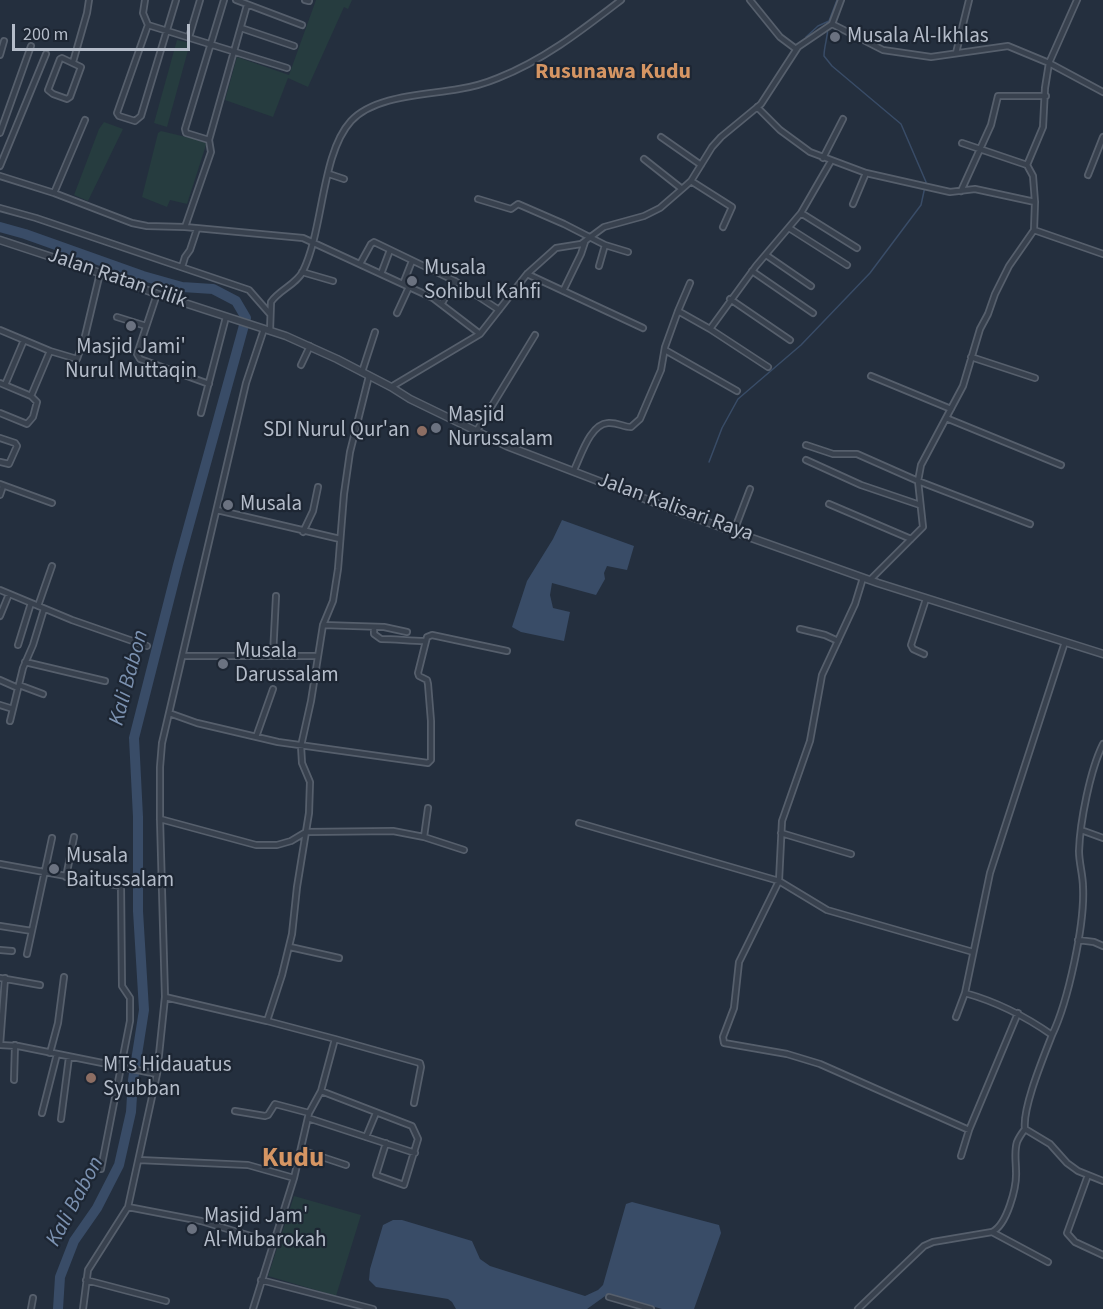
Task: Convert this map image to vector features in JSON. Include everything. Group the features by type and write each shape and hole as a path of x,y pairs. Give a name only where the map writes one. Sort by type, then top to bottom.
{"street":[{"path":"73,62 89,0"},
{"path":"138,0 143,7"},
{"path":"145,0 144,19 148,25 287,68"},
{"path":"148,25 118,110 119,116 133,120 141,117 176,0"},
{"path":"189,37 200,0"},
{"path":"209,140 185,131 224,0"},
{"path":"236,0 302,25"},
{"path":"185,227 212,149 209,140 234,50 250,5 254,0"},
{"path":"83,1309 88,1270 128,1207 157,1074 165,997 160,767 169,713 246,383 273,299 302,272 319,220 328,174 339,137 353,118 393,100 470,87 501,77 543,57 621,0"},
{"path":"750,0 780,37 796,49"},
{"path":"391,387 480,334 527,274 556,248 571,247 587,240 604,227 644,216 660,208 691,181 721,136 757,107 796,49 832,24 841,0"},
{"path":"956,53 969,0"},
{"path":"969,1130 814,1061 724,1043 723,1037 734,1008 739,962 778,881 781,833 786,805 810,741 822,675 866,579 922,527 918,481 921,465 963,386 980,329 995,294 1009,266 1034,230 1033,176 1028,165 1043,127 1049,63 1077,0"},
{"path":"832,24 883,50 931,57 1008,46 1049,63 1103,92"},
{"path":"241,28 294,46"},
{"path":"0,55 4,41"},
{"path":"0,133 31,46"},
{"path":"0,166 46,54"},
{"path":"62,58 73,62 81,67 70,97 66,99 50,93 50,86 60,60 62,58"},
{"path":"961,191 992,125 999,95 1046,96"},
{"path":"757,107 780,130 810,152 866,173 950,192 975,189 1035,202"},
{"path":"824,158 843,118"},
{"path":"54,193 85,120"},
{"path":"661,137 701,165"},
{"path":"1088,175 1103,137"},
{"path":"962,143 1028,165"},
{"path":"644,159 682,189"},
{"path":"710,329 730,299 801,213 831,161"},
{"path":"854,204 866,173"},
{"path":"328,174 344,179"},
{"path":"0,176 54,193 132,223 303,238 442,303 480,334"},
{"path":"691,181 732,207 723,227"},
{"path":"478,199 511,209 518,204 564,224 587,240 628,252"},
{"path":"0,208 249,290 270,314"},
{"path":"801,213 857,248"},
{"path":"789,228 847,265"},
{"path":"182,267 197,229"},
{"path":"1034,230 1103,254"},
{"name":"Jalan Ratan Cilik","path":"0,240 265,329"},
{"path":"563,291 587,240"},
{"path":"360,264 373,243 455,282 499,310"},
{"path":"599,266 606,245"},
{"path":"381,273 390,250"},
{"path":"766,255 811,286"},
{"path":"403,284 412,261"},
{"path":"752,271 813,313"},
{"path":"302,272 333,281"},
{"path":"0,330 75,360 78,358 100,273"},
{"path":"527,274 643,328"},
{"path":"442,303 455,282"},
{"path":"574,470 599,425 614,423 628,427 637,423 662,370 665,350 690,284"},
{"path":"397,313 409,287"},
{"path":"157,294 137,354 140,359 209,384"},
{"path":"730,299 790,340"},
{"path":"678,311 768,367"},
{"path":"117,317 146,326"},
{"path":"201,413 230,318"},
{"name":"Jalan Kalisari Raya","path":"265,329 310,346 410,399 521,452 866,579 1103,654"},
{"path":"362,372 375,332"},
{"path":"476,432 535,335"},
{"path":"0,413 24,424 30,422 36,410 37,401 31,396 2,384 24,340"},
{"path":"301,364 310,346"},
{"path":"665,350 737,392"},
{"path":"31,396 50,351"},
{"path":"971,357 1035,378"},
{"path":"267,1021 290,947 310,788 309,778 302,763 301,746 323,625 333,601 350,452 369,376"},
{"path":"871,376 951,409"},
{"path":"946,418 1061,465"},
{"path":"0,438 16,445 8,464 0,462"},
{"path":"806,445 833,454 857,454 918,481 1030,524"},
{"path":"806,460 861,485 920,505"},
{"path":"0,495 2,485 52,503"},
{"path":"303,532 313,511 318,487"},
{"path":"734,531 750,489"},
{"path":"828,504 911,539"},
{"path":"217,510 340,539"},
{"path":"38,606 52,566"},
{"path":"0,590 44,609 147,646"},
{"path":"0,616 9,594"},
{"path":"273,655 276,596"},
{"path":"924,654 913,649 911,645 926,599"},
{"path":"18,645 31,603"},
{"path":"10,721 25,662 44,609"},
{"path":"323,625 374,627 407,632"},
{"path":"374,627 374,634 381,639 402,638 425,642"},
{"path":"800,629 825,635 838,641"},
{"path":"169,713 197,723 301,746 428,763 431,721 429,684 418,676 426,637 432,635 507,651"},
{"path":"956,1017 965,993 990,873 1065,642"},
{"path":"184,656 317,656"},
{"path":"25,662 105,681"},
{"path":"0,680 43,694"},
{"path":"256,737 273,688"},
{"path":"0,705 13,709"},
{"path":"858,1309 903,1269 924,1246 933,1242 992,1232 998,1228 1007,1213 1014,1187 1015,1153 1018,1140 1025,1129 1024,1124 1030,1100 1069,986 1078,940 1083,889 1079,853 1081,830 1093,775 1103,744"},
{"path":"424,837 429,808"},
{"path":"160,819 268,846 291,841 306,832 393,831 424,837 464,850"},
{"path":"579,823 778,881 827,910 973,952"},
{"path":"1081,830 1103,838"},
{"path":"781,833 851,854"},
{"path":"66,877 75,837"},
{"path":"27,954 52,838"},
{"path":"0,864 121,886 123,986 130,999 130,1021 101,1169"},
{"path":"0,927 32,931"},
{"path":"1078,940 1103,946"},
{"path":"290,947 339,958"},
{"path":"0,950 12,951"},
{"path":"50,1053 58,1023 64,977"},
{"path":"40,985 2,978 0,1045 15,1045 157,1074"},
{"path":"965,993 1018,1013 1052,1035"},
{"path":"165,997 267,1021 420,1063 414,1103"},
{"path":"961,1156 969,1130 1018,1013"},
{"path":"253,1309 294,1178 309,1115 321,1091 335,1039"},
{"path":"14,1080 15,1045"},
{"path":"42,1113 57,1054"},
{"path":"61,1119 69,1057"},
{"path":"321,1091 412,1126 418,1136 415,1153 405,1184 402,1186 376,1175 386,1143"},
{"path":"235,1111 265,1116 275,1104 415,1153"},
{"path":"366,1137 376,1113"},
{"path":"1025,1129 1050,1143 1067,1163 1103,1181"},
{"path":"302,1150 346,1165"},
{"path":"139,1160 248,1165 294,1178"},
{"path":"1088,1175 1067,1233 1075,1242 1103,1256"},
{"path":"128,1207 201,1221 274,1244"},
{"path":"992,1232 1048,1262"},
{"path":"86,1280 166,1301"},
{"path":"261,1280 373,1309"},
{"path":"609,1297 651,1309"},
{"path":"31,1309 33,1298"}],"green space":[{"path":"316,0 352,0 348,9 344,7 308,87 288,78 273,117 225,100 237,57 289,75"},
{"path":"177,40 190,43 167,127 154,123"},
{"path":"104,122 123,129 88,201 74,195 99,129"},
{"path":"161,131 207,142 187,204 170,200 167,207 142,197 158,133"},
{"path":"294,1196 361,1215 336,1296 268,1276"}],"water":[{"path":"562,520 634,546 627,570 607,566 604,573 605,579 596,595 552,583 550,595 553,608 570,612 564,641 521,632 512,627 527,581"},
{"path":"632,1202 719,1225 721,1233 694,1309 662,1309 608,1294 587,1309 456,1309 448,1299 376,1287 369,1280 383,1225 393,1220 402,1220 472,1241 480,1259 490,1266 585,1296 603,1285 626,1204"}],"waterway":[{"path":"806,37 818,26 829,21 837,0"},
{"path":"709,462 722,428 738,399 801,345 870,273 921,205 926,182 901,124 832,66 824,56 827,22"},
{"name":"Kali Babon","path":"0,227 143,276 182,287 213,289 236,301 246,318 178,565 134,738 138,817 138,911 144,1010 133,1080 131,1112 119,1165 97,1208 74,1241 60,1277 58,1309"}],"place":[{"name":"Musala Al-Ikhlas","path":"835,37"},
{"name":"Musala Sohibul Kahfi","path":"412,281"},
{"name":"Masjid Jami' Nurul Muttaqin","path":"131,326"},
{"name":"Masjid Nurussalam","path":"436,428"},
{"name":"SDI Nurul Qur'an","path":"422,431"},
{"name":"Musala","path":"228,505"},
{"name":"Musala Darussalam","path":"223,664"},
{"name":"Musala Baitussalam","path":"54,869"},
{"name":"MTs Hidauatus Syubban","path":"91,1078"},
{"name":"Masjid Jam' Al-Mubarokah","path":"192,1229"}],"district":[{"name":"Rusunawa Kudu","path":"613,73"},
{"name":"Kudu","path":"293,1160"}]}
